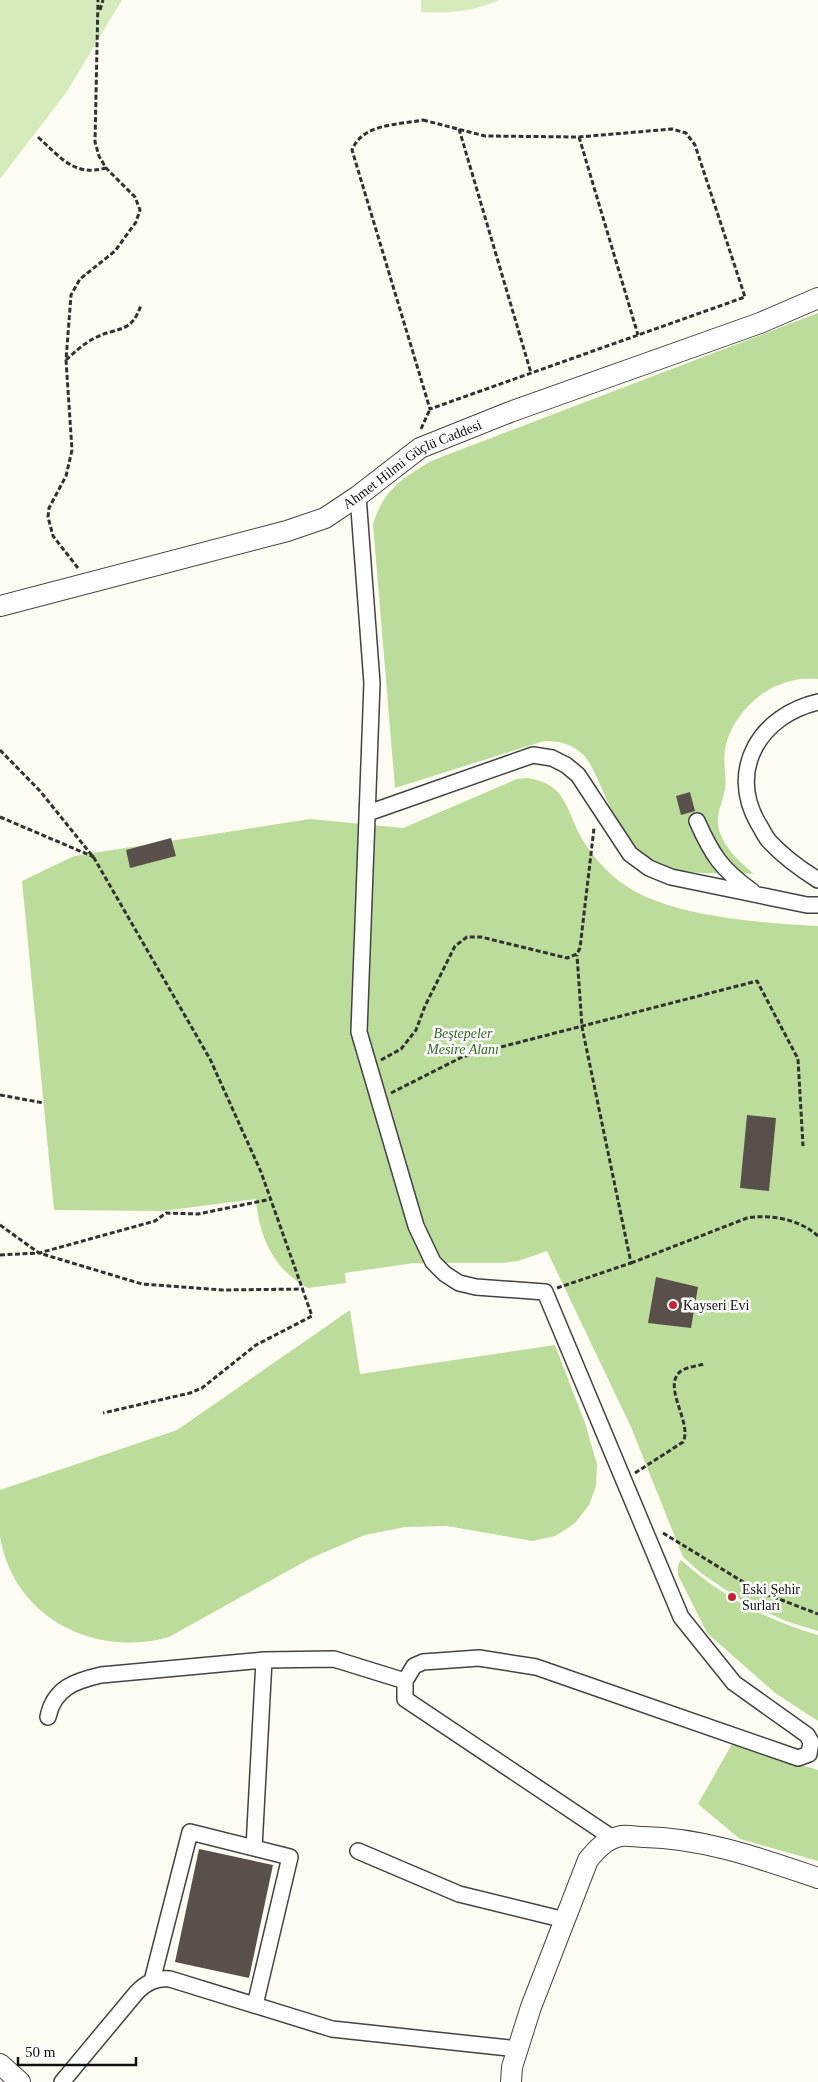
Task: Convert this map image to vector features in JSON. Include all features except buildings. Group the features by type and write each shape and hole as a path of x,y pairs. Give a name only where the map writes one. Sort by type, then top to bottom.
{"street":[{"name":"Ahmet Hilmi Güçlü Caddesi","path":"0,606 287,532 325,518 358,496 420,448 510,412 760,323 818,298"},
{"path":"358,496 372,683 359,1032 416,1226 433,1262 445,1274 460,1283 476,1287 545,1292 622,1481 681,1617 734,1684 807,1735 815,1751 798,1758 536,1667 479,1658 422,1662 414,1666 405,1681 405,1699 614,1839"},
{"path":"818,702 798,707 772,725 759,739 750,756 745,787 752,813 769,842 818,880"},
{"path":"368,813 533,755 552,758 566,765 578,775 630,854 649,868 672,877 807,905 818,905"},
{"path":"697,821 716,858 732,876 758,895"},
{"path":"48,1717 50,1706 56,1695 64,1687 82,1679 101,1674 264,1660 334,1659 405,1681"},
{"path":"254,1848 264,1660"},
{"path":"152,1981 190,1832 290,1856 254,2006"},
{"path":"511,2082 512,2067 531,2007 588,1860 597,1849 621,1836 657,1837 704,1844 766,1860 818,1878"},
{"path":"358,1851 459,1894 565,1920"},
{"path":"62,2082 137,1992 152,1981 170,1980 332,2029 518,2049"},
{"path":"0,2064 20,2082"}],"path":[{"path":"89,583 53,536 48,518 49,508 66,476 72,450 66,360 71,295 74,286 80,279 115,251 139,216 140,210 136,197 106,168 99,156 95,142 98,0"},
{"path":"99,13 102,0"},
{"path":"423,120 459,129 486,136 579,137 672,129 686,134 691,138 745,297 430,409 352,150 355,142 370,130 423,120"},
{"path":"459,129 532,373"},
{"path":"38,137 72,167 95,171 106,168"},
{"path":"579,137 638,335"},
{"path":"66,360 94,338 125,328 133,322 141,306"},
{"path":"0,750 40,791 94,858 210,1059 271,1200 312,1316 256,1344 202,1388 190,1393 103,1413"},
{"path":"597,804 580,948 577,954 582,1027 631,1263"},
{"path":"0,817 94,858"},
{"path":"369,1064 386,1059 401,1049 416,1030 429,997 451,953 460,941 474,936 567,958 577,954"},
{"path":"380,1100 462,1057 757,981 798,1059 803,1146"},
{"path":"0,1094 44,1103"},
{"path":"0,1255 40,1253 155,1221 166,1213 198,1214 271,1200"},
{"path":"545,1292 631,1263 755,1216 780,1217 818,1236"},
{"path":"0,1225 40,1253 142,1284 223,1290 304,1289"},
{"path":"622,1481 683,1442 686,1433 675,1390 675,1380 685,1369 704,1364"},
{"path":"662,1533 758,1591 818,1614"}],"green space":[{"path":"0,0 122,0 66,93 0,179"},
{"path":"421,0 500,0 471,9 442,13 421,12"},
{"path":"818,313 818,679 788,682 774,687 761,695 739,717 731,730 725,750 724,795 718,816 718,827 730,851 754,874 705,873 680,870 669,868 647,857 621,828 586,758 572,746 563,743 544,741 395,788 373,524 377,512 395,486 431,461"},
{"name":"Beştepeler Mesire Alanı","path":"527,778 540,781 558,792 564,800 582,839 596,859 619,881 645,896 668,905 719,916 771,923 818,926 818,1631 786,1621 744,1602 702,1574 683,1557 631,1427 547,1251 518,1261 503,1263 414,1263 345,1273 346,1283 308,1288 286,1272 270,1251 261,1226 256,1199 162,1211 54,1210 22,881 74,856 310,819 403,828 517,779"},
{"path":"350,1310 360,1374 555,1345 585,1423 597,1464 596,1486 589,1505 575,1523 555,1536 532,1541 447,1526 405,1527 365,1535 311,1558 169,1637 141,1642 113,1642 86,1636 62,1625 40,1610 21,1589 8,1565 0,1536 0,1490 177,1430"},
{"path":"681,1560 728,1596 780,1622 818,1635 818,1721 775,1693 707,1633 678,1575 678,1565"},
{"path":"732,1744 818,1770 818,1861 740,1839 698,1804"}],"place":[{"name":"Kayseri Evi","path":"673,1305"},
{"name":"Eski Şehir Surları","path":"732,1597"}]}
